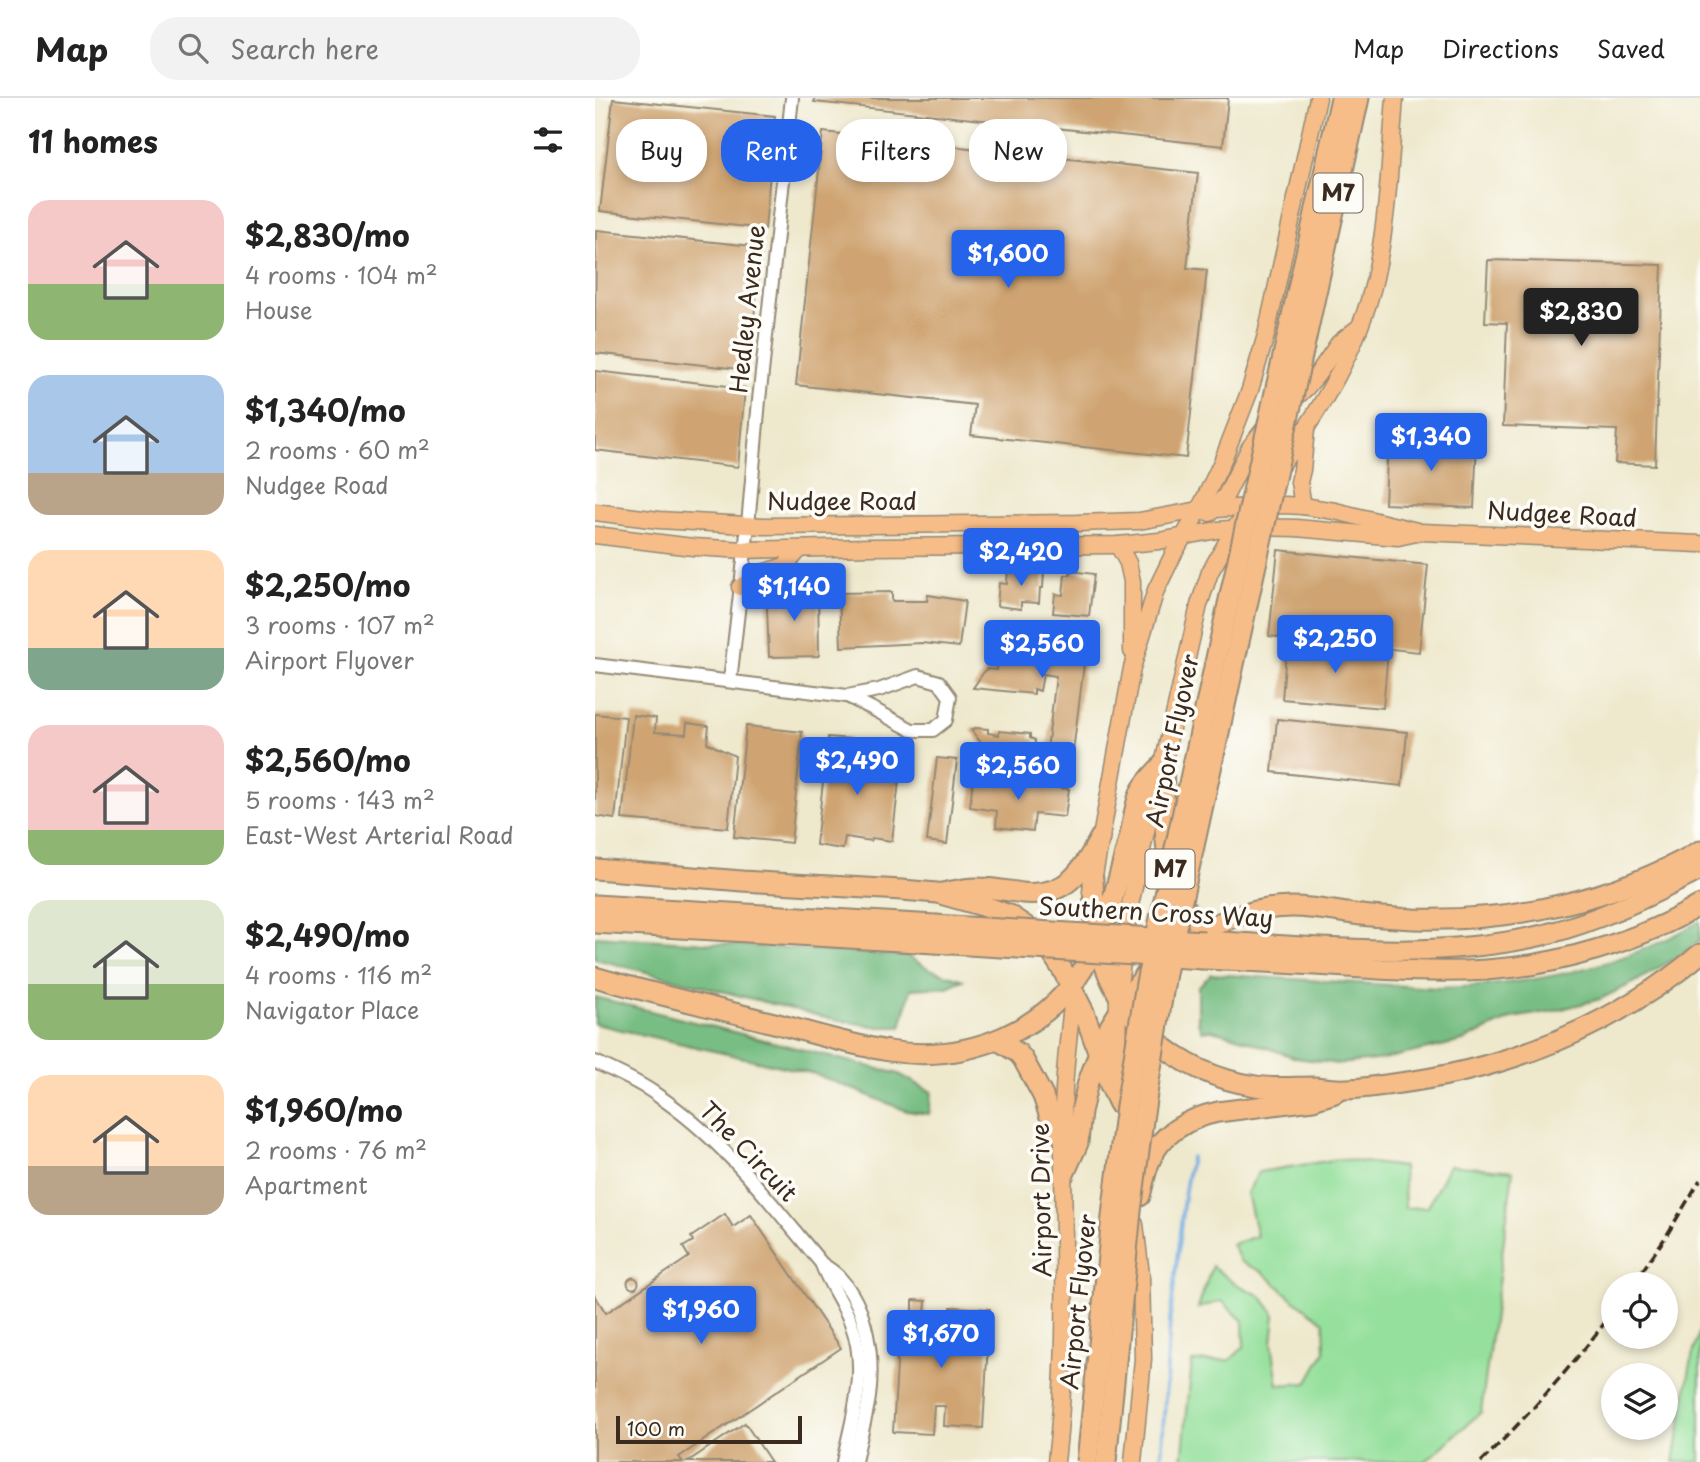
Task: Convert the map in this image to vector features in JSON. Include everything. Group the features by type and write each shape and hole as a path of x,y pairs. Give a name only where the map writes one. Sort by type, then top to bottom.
{"highway":[{"name":"M7","path":"1308,286 1341,98"},
{"name":"M7","path":"1308,286 1359,98"},
{"name":"Airport Flyover","path":"1087,1462 1113,1207 1146,983 1215,663 1308,286"},
{"name":"Airport Flyover","path":"1106,1462 1131,1210 1166,973 1308,286"},
{"path":"1163,764 1165,842 1172,875 1177,892 1189,913 1207,928"},
{"path":"595,977 888,1051 932,1054 971,1048 998,1040 1043,1014 1074,985 1090,940 1107,916 1140,792 1163,764"},
{"path":"937,893 977,887 1025,893 1053,890 1079,873 1100,838"},
{"path":"1064,1174 1078,1143 1084,1096 1098,1052 1120,1003 1156,962 1177,945 1207,928 1243,913 1292,907 1415,919 1519,913 1591,897 1666,869 1700,851"},
{"path":"595,869 937,893 1000,911 1018,920 1045,943 1074,985 1119,1104"},
{"name":"Southern Cross Way","path":"1273,954 1465,948 1504,942 1543,934 1602,916 1700,870"},
{"path":"1093,879 1090,940 1104,964 1120,1003 1156,1042 1185,1062 1212,1075 1257,1086 1346,1089 1423,1080 1489,1065 1528,1053 1606,1019 1658,987 1700,954"},
{"name":"Southern Cross Way","path":"595,905 935,934 1273,954 1434,971 1487,970 1527,965 1611,945 1652,929 1700,905"},
{"name":"Southern Cross Way","path":"595,923 935,934"},
{"path":"998,1040 1023,1059 1063,1137"},
{"path":"1134,1216 1154,1151 1170,1133 1185,1123 1206,1114 1313,1100 1346,1089"}],"main road":[{"path":"1207,510 1242,412 1269,323 1318,98"},
{"path":"1133,1462 1142,1381 1141,1275 1119,1104 1117,1062 1124,942 1129,910 1199,605 1210,572 1235,528 1307,428 1340,371 1360,326 1374,281 1384,229 1395,98"},
{"path":"1093,879 1132,668 1156,590 1183,536 1207,510 1226,495 1243,457 1257,436 1307,387 1339,342 1360,326"},
{"path":"1303,506 1299,482 1307,428"},
{"name":"Nudgee Road","path":"595,512 659,520 748,525 1112,522 1251,506 1303,506 1421,532 1700,544"},
{"name":"Nudgee Road","path":"595,535 693,547 800,550 1118,545 1235,528 1296,528 1386,537 1421,532"},
{"path":"1118,545 1128,563 1132,581 1132,668"},
{"path":"740,587 765,572 785,566 800,550"},
{"name":"Airport Drive","path":"1056,1462 1065,1331 1063,1137 1066,1058 1074,985"}],"street":[{"name":"Hedley Avenue","path":"730,681 792,98"},
{"path":"595,665 846,696 912,730 933,730 946,720 950,697 939,682 918,676 879,690 846,696"},
{"name":"The Circuit","path":"595,1062 659,1096 711,1137 743,1170 822,1265 838,1276 849,1291 864,1323 871,1367 869,1395 855,1462"},
{"name":"The Circuit","path":"822,1265 851,1324 860,1363 859,1392 843,1462"}],"green space":[{"path":"1700,921 1700,940 1635,982 1600,999 1512,1018 1463,1041 1384,1059 1339,1064 1296,1058 1231,1035 1211,1030 1202,1031 1198,1022 1198,987 1211,974 1437,988 1505,983 1607,962 1639,951"},
{"path":"595,936 907,956 930,969 963,980 947,987 911,989 901,1027 879,1027 831,1019 595,959"},
{"path":"595,997 899,1074 932,1092 929,1114 907,1111 815,1074 595,1024"},
{"path":"1339,1159 1403,1167 1405,1208 1428,1207 1449,1165 1513,1171 1481,1412 1425,1462 1182,1462 1192,1362 1230,1360 1244,1347 1243,1321 1222,1301 1198,1308 1212,1266 1234,1283 1261,1296 1275,1315 1272,1343 1278,1385 1307,1383 1325,1351 1324,1322 1290,1297 1263,1272 1241,1262 1232,1244 1257,1236 1247,1193 1259,1172"},
{"path":"1700,1329 1700,1462 1674,1462 1678,1440 1692,1357"}],"building":[{"path":"815,98 1228,98 1223,146 1067,129 1067,119 972,119 814,102"},
{"path":"613,99 775,116 775,119 721,119 721,182 769,182 765,229 600,211"},
{"path":"823,132 836,133 836,182 955,182 955,146 969,148 969,182 1067,182 1067,159 1198,173 1187,268 1207,270 1186,458 971,435 975,405 796,385 818,182 822,182"},
{"path":"596,230 762,247 748,370 595,353"},
{"path":"1488,260 1662,265 1655,465 1615,463 1617,430 1503,426 1507,323 1485,322"},
{"path":"595,371 745,388 738,467 595,450"},
{"path":"1388,438 1477,441 1474,508 1385,504"},
{"path":"1278,550 1428,565 1419,652 1269,636"},
{"path":"1008,567 1044,570 1039,603 1021,602 1021,609 997,606 999,583 1007,584"},
{"path":"1071,571 1094,574 1089,616 1053,613 1055,594 1063,595 1065,575 1070,575"},
{"path":"818,587 819,656 769,657 767,608 770,597 777,590 785,588"},
{"path":"892,592 892,601 927,601 928,595 965,601 959,647 922,643 841,647 839,593"},
{"path":"995,630 1020,632 1019,642 1034,643 1035,634 1058,636 1057,646 1069,648 1070,637 1087,640 1072,760 1046,758 1056,676 1043,674 1040,691 1034,689 1034,694 973,688 986,669 997,670 998,656 991,655"},
{"path":"1287,641 1388,651 1383,708 1282,699"},
{"path":"595,714 626,717 615,819 595,816"},
{"path":"633,715 656,718 655,732 686,734 687,723 709,726 707,743 735,756 728,828 622,819"},
{"path":"1277,719 1407,732 1402,786 1272,772"},
{"path":"746,726 802,732 791,843 734,837"},
{"path":"988,729 988,733 999,735 999,731 1030,734 1030,738 1035,740 1034,755 987,750 971,730"},
{"path":"828,737 850,739 848,761 880,765 882,754 902,756 892,841 845,837 843,849 816,845"},
{"path":"937,758 957,760 947,844 927,841"},
{"path":"973,778 1069,789 1065,817 1035,814 1033,831 996,827 997,811 970,807"},
{"path":"725,1214 733,1227 751,1215 841,1348 679,1457 683,1462 595,1462 595,1296 606,1313 689,1257 683,1247 693,1241 691,1237"},
{"path":"633,1278 637,1279 637,1287 633,1288 629,1287 628,1283 629,1279"},
{"path":"913,1300 926,1301 925,1315 937,1315 936,1341 950,1342 951,1307 990,1309 983,1428 944,1426 945,1406 934,1406 932,1434 893,1432 900,1313 913,1313"},
{"path":"745,1423 771,1462 687,1462"}],"waterway":[{"path":"1161,1462 1170,1320 1191,1157"}],"railway":[{"path":"1641,1272 1700,1180"},
{"path":"1481,1462 1550,1389 1601,1327"}]}
